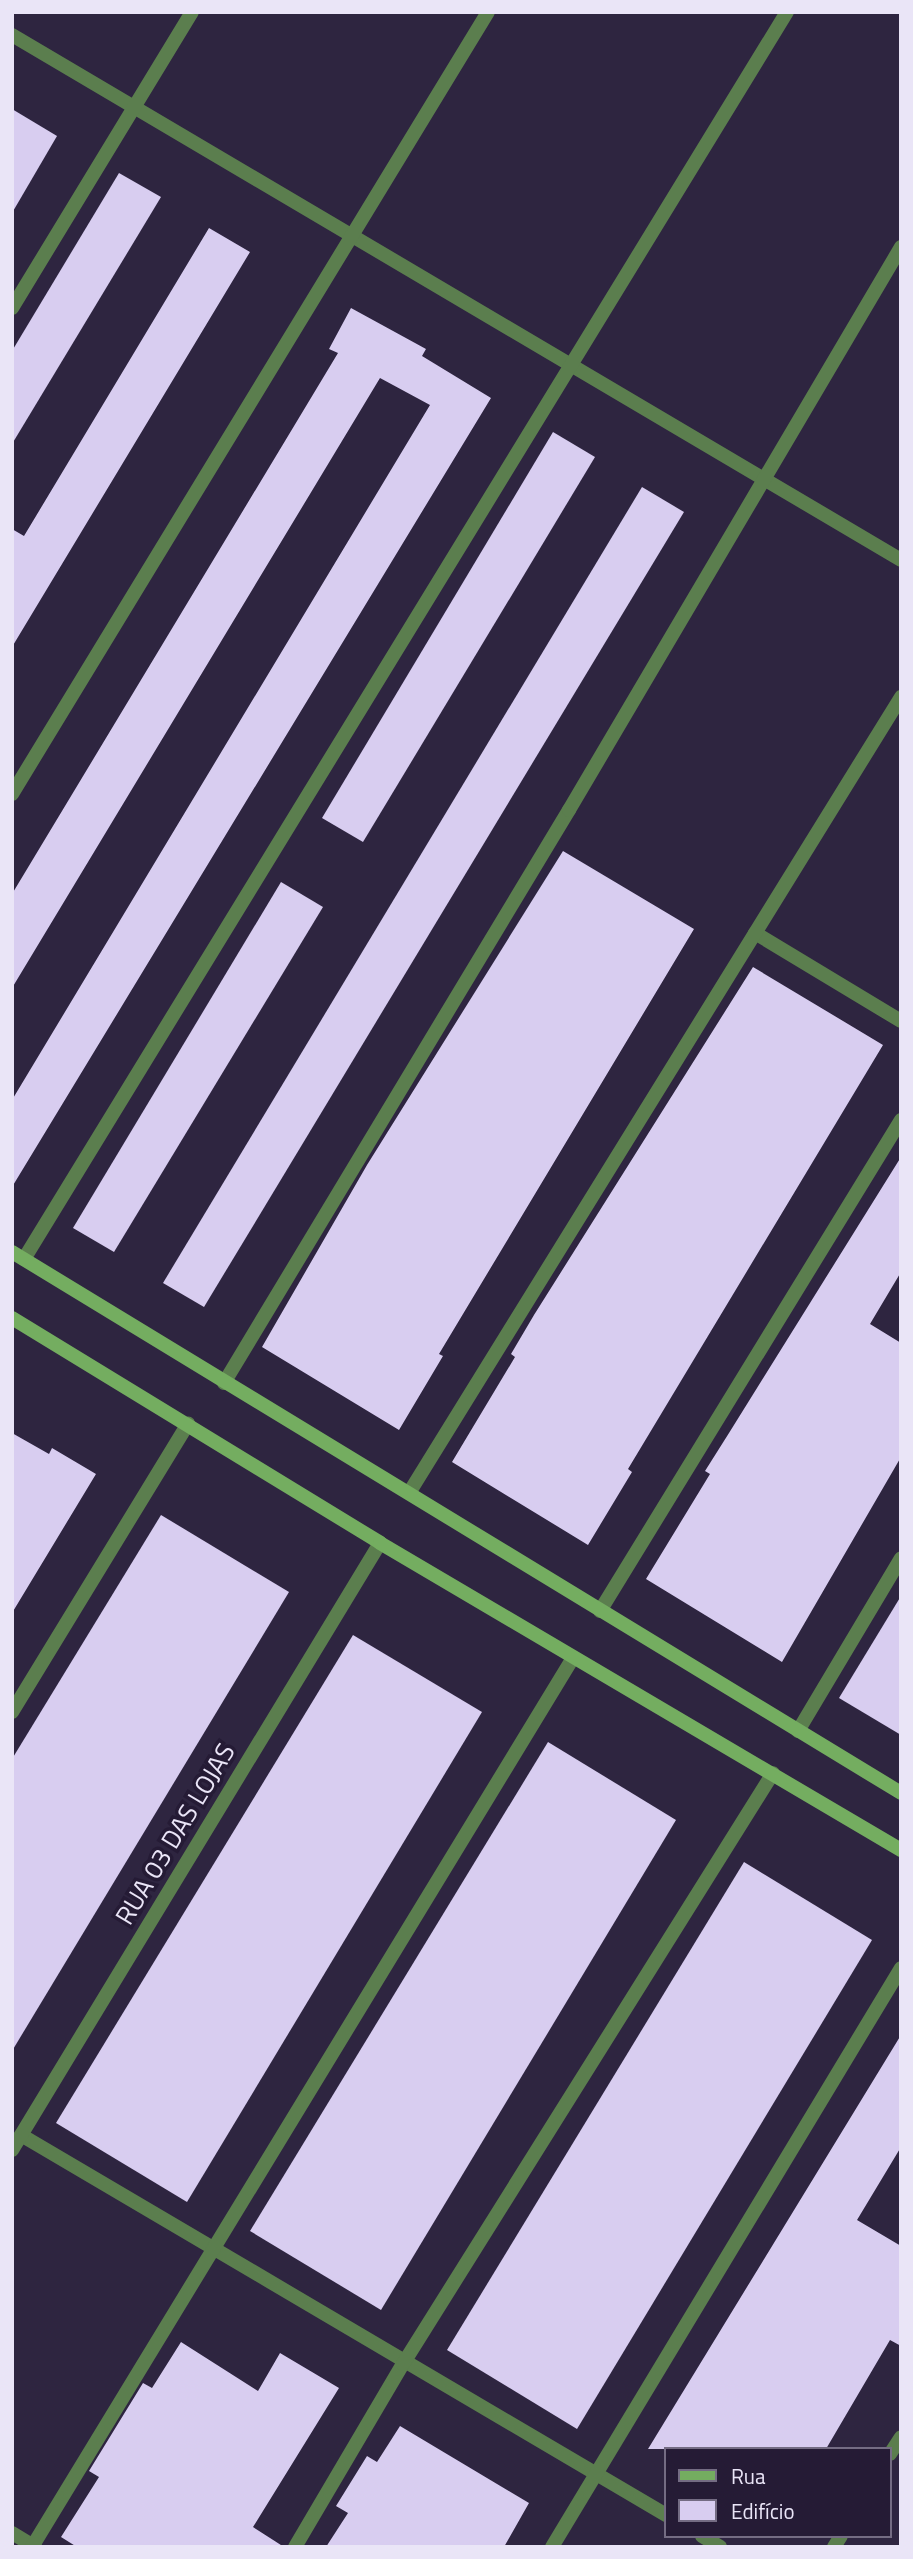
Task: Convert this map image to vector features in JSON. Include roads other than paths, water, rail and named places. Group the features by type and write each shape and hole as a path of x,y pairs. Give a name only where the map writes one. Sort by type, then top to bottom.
{"street":[{"path":"12,308 192,12"},
{"path":"12,794 488,12"},
{"path":"787,12 572,366 18,1255 224,1383 901,1793"},
{"path":"12,35 901,560"},
{"path":"224,1383 562,822 762,478 901,247"},
{"path":"409,1493 901,697"},
{"path":"755,933 901,1021"},
{"path":"600,1611 901,1120"},
{"path":"12,1318 380,1543 901,1850"},
{"path":"12,1712 188,1424"},
{"name":"RUA 03 DAS LOJAS","path":"12,2150 380,1543"},
{"path":"798,1731 901,1558"},
{"path":"12,2533 33,2546 573,1658"},
{"path":"295,2547 403,2364 773,1773"},
{"path":"552,2547 901,1968"},
{"path":"21,2135 403,2364 664,2514"}]}
